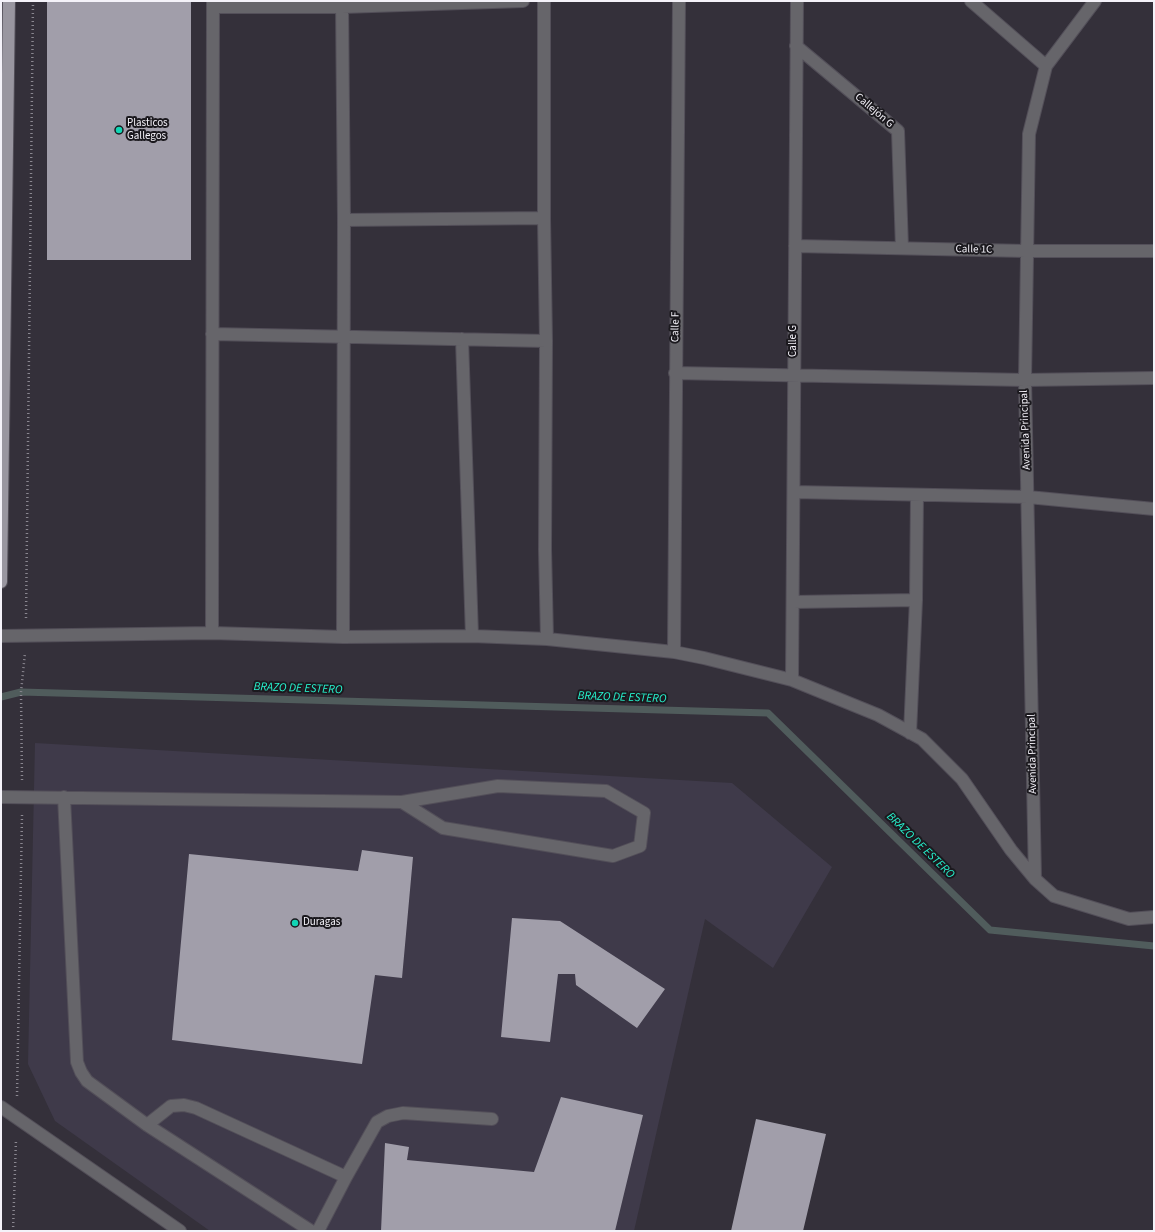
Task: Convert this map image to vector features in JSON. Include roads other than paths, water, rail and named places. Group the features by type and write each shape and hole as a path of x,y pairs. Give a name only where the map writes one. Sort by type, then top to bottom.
{"main road":[{"path":"1,582 5,58 9,1"}],"street":[{"path":"212,633 213,4 342,4 523,1"},
{"path":"544,1 544,218 546,341 545,549 547,639"},
{"name":"Calle F","path":"674,652 679,1"},
{"name":"Calle G","path":"792,680 797,1"},
{"path":"971,1 1046,66"},
{"name":"Avenida Principal","path":"1035,879 1025,380 1029,134 1046,66 1095,1"},
{"path":"342,4 344,220 343,637"},
{"name":"Callejón G","path":"796,46 898,131 902,248"},
{"path":"344,220 544,218"},
{"name":"Calle 1C","path":"795,246 1026,251 1154,251"},
{"path":"212,334 546,341"},
{"path":"462,339 472,636"},
{"path":"675,373 1025,380 1154,378"},
{"path":"794,492 1028,497 1154,509"},
{"path":"910,733 916,600 917,495"},
{"path":"793,602 916,600"},
{"path":"1,636 212,633 343,637 472,636 547,639 674,652 792,680 878,715 922,739 962,779 1011,850 1035,879 1054,896 1129,919 1154,917"},
{"path":"1,797 402,802 498,786 606,790 644,813 640,846 613,856 443,828 402,802"},
{"path":"64,797 77,1062 87,1081 147,1125 311,1231"},
{"path":"147,1125 171,1106 184,1105 196,1108 346,1177"},
{"path":"1,1107 180,1231"},
{"path":"318,1231 377,1122 388,1116 403,1113 492,1119"}],"waterway":[{"name":"BRAZO DE ESTERO","path":"1,697 21,692 768,713 990,930 1154,946"}],"place":[{"name":"Plasticos Gallegos","path":"119,130"},
{"name":"Duragas","path":"295,923"}]}
